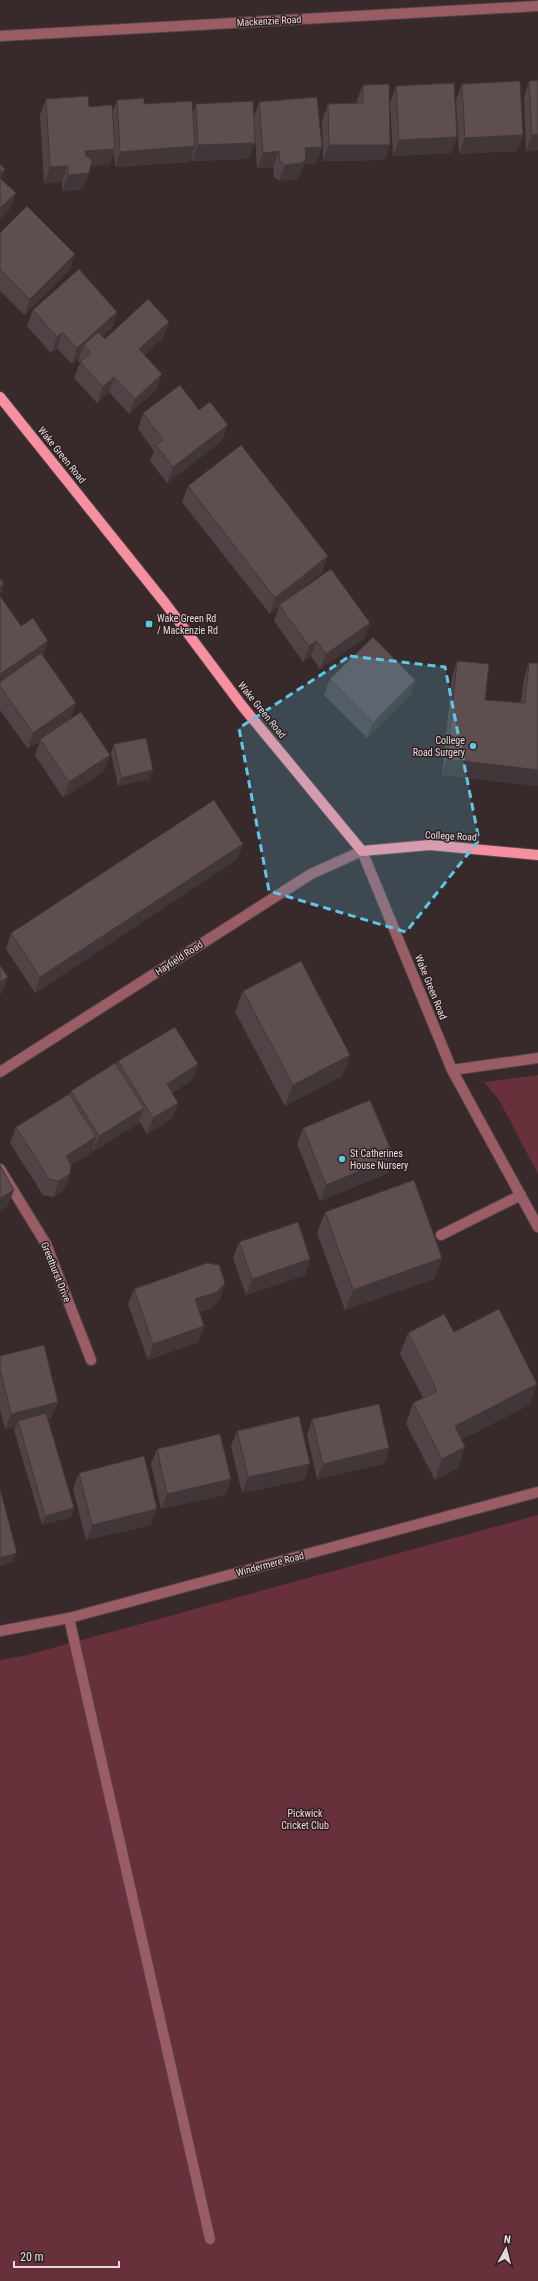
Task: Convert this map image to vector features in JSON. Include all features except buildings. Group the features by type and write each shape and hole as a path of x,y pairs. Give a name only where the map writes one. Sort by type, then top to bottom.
{"main road":[{"name":"Wake Green Road","path":"0,397 165,603 243,707 362,850"},
{"name":"College Road","path":"362,850 430,845 538,855"}],"street":[{"name":"Mackenzie Road","path":"0,36 538,6"},
{"name":"Wake Green Road","path":"362,850 452,1070 538,1227"},
{"name":"Hayfield Road","path":"0,1072 311,874 362,850"},
{"path":"452,1070 538,1058"},
{"name":"Greethurst Drive","path":"0,1169 46,1244 91,1360"},
{"path":"441,1235 520,1195"},
{"name":"Windermere Road","path":"0,1631 69,1618 538,1492"},
{"path":"69,1618 210,2239"}],"highlighted area":[{"path":"350,656 445,667 479,840 406,932 269,891 239,728"}],"green space":[{"path":"538,1075 538,1174 499,1100 484,1082"},
{"name":"Pickwick Cricket Club","path":"538,1515 538,2281 0,2281 0,1660 27,1655"}],"place":[{"name":"Wake Green Rd / Mackenzie Rd","path":"149,624"},
{"name":"College Road Surgery","path":"473,746"},
{"name":"St Catherines House Nursery","path":"342,1159"}]}
